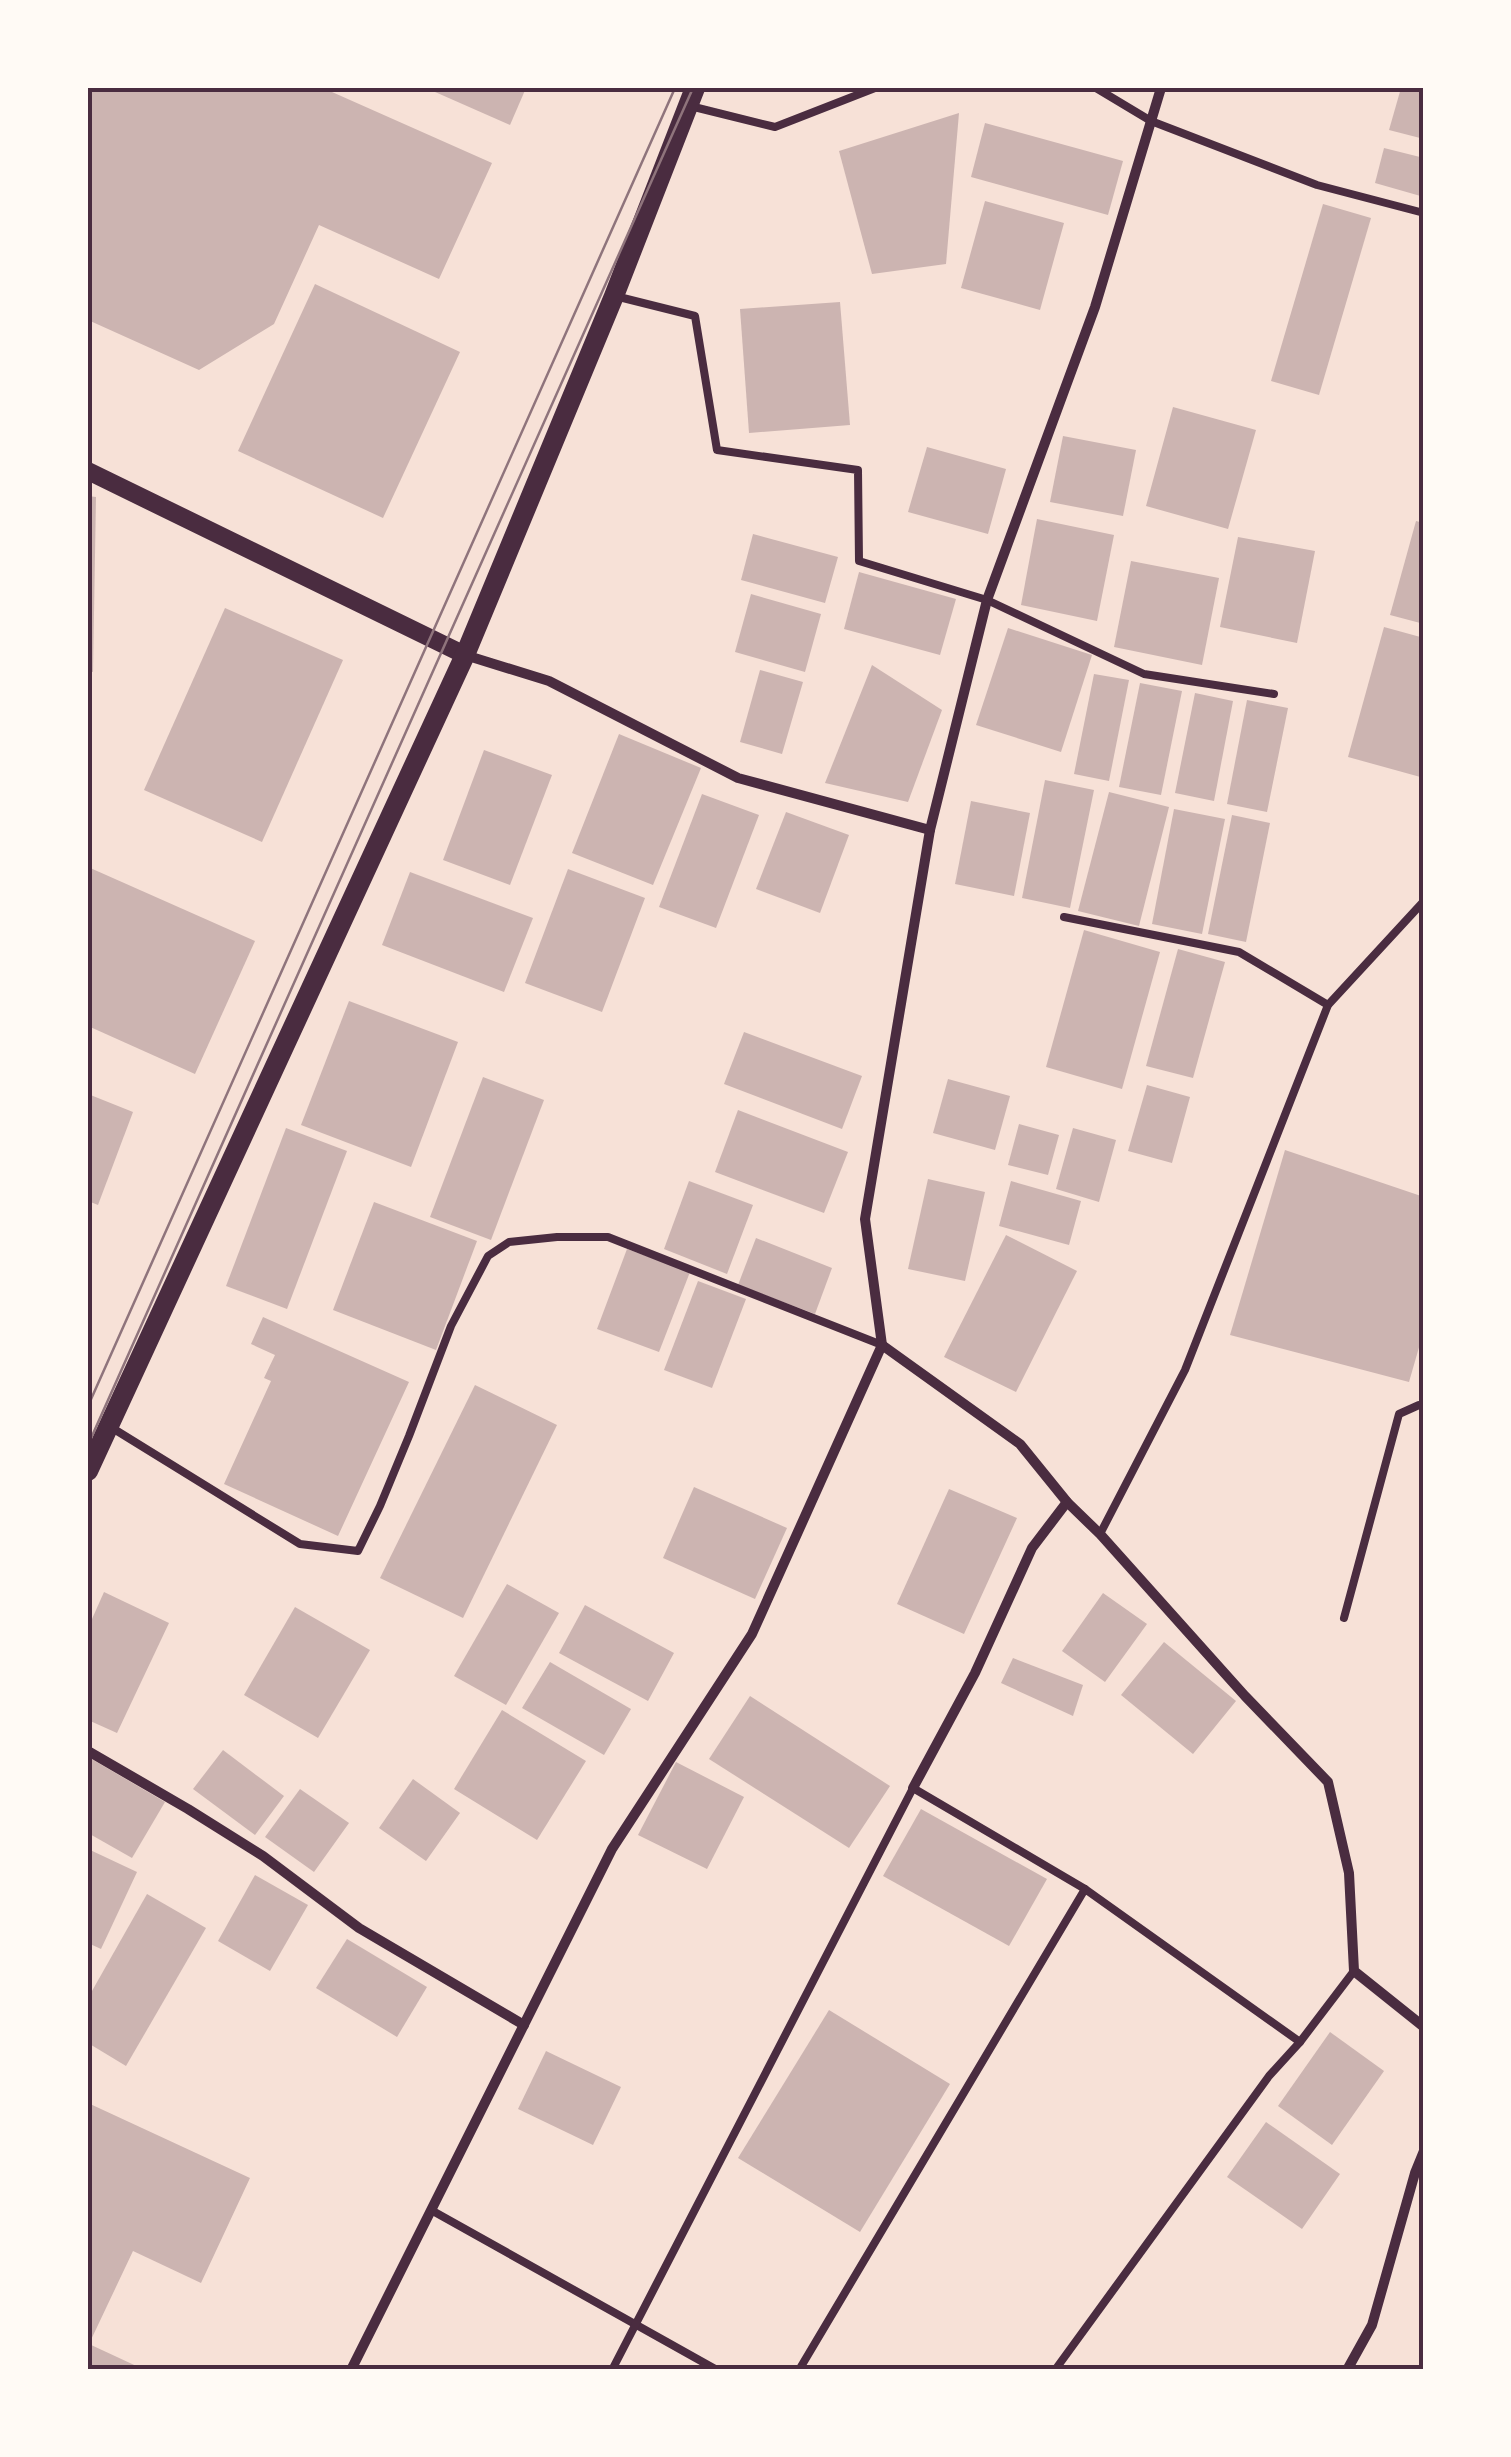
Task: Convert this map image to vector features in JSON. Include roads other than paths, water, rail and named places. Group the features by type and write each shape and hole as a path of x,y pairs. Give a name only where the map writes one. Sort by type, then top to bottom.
{"main road":[{"path":"88,1471 465,655 614,296 691,96"}],"street":[{"path":"351,2370 612,1849 752,1634 882,1345 865,1220 930,830 987,600 1095,307 1162,88"},
{"path":"88,470 465,655 549,681 738,778 930,830"},
{"path":"882,1345 1020,1444 1068,1502 1328,1782 1349,1873 1354,1971 1424,2027"},
{"path":"913,1788 975,1673 1032,1548 1068,1502"},
{"path":"88,1751 263,1856 359,1928 524,2025"},
{"path":"1347,2370 1372,2325 1424,2152"}],"lane":[{"path":"691,96 775,127 876,88"},
{"path":"1096,88 1151,121 1317,185 1424,213"},
{"path":"614,296 695,316 718,450 858,470 859,561 987,600 1144,674 1274,694"},
{"path":"1100,1534 1184,1370 1328,1005 1424,900"},
{"path":"1064,917 1239,952 1328,1005"},
{"path":"109,1426 300,1544 358,1551 409,1436 451,1326 488,1256 509,1242 608,1236 882,1345"},
{"path":"1344,1618 1398,1414 1424,1406"},
{"path":"612,2370 913,1788 1085,1889 1300,2042"},
{"path":"799,2370 1085,1889"},
{"path":"1072,2370 1056,2368 1270,2076 1354,1971"},
{"path":"431,2210 717,2370"}],"tram line":[{"path":"88,1406 675,88"},
{"path":"88,1445 693,88"}]}
